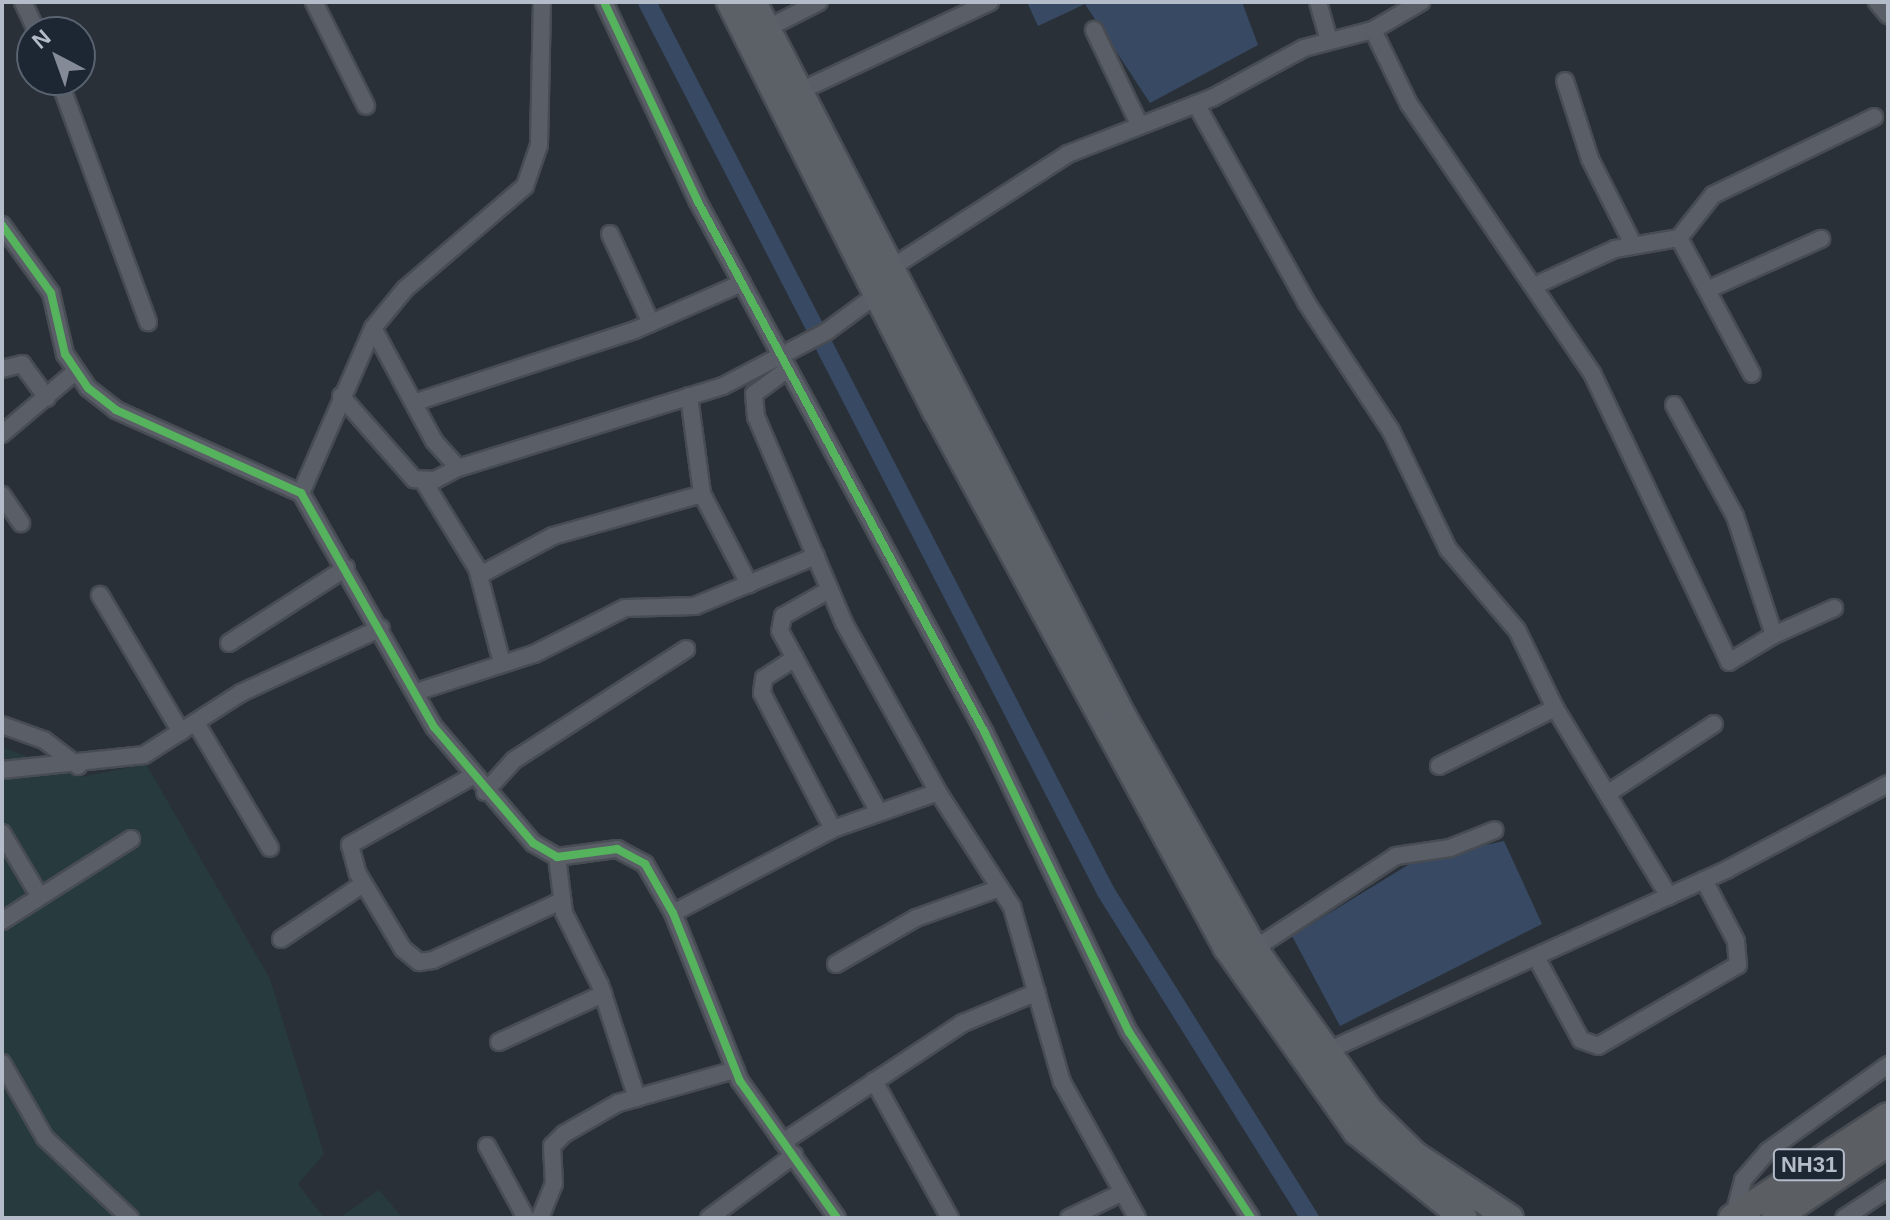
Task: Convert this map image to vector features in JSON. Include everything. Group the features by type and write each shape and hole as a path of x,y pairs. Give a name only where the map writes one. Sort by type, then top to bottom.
{"highway":[{"name":"NH31","path":"1732,1218 1888,1116"},
{"name":"NH31","path":"1775,1218 1888,1143"}],"main road":[{"path":"730,2 798,92 887,283 1254,949 1325,1052 1415,1155 1510,1218"},
{"path":"753,2 757,34 1234,960 1357,1132 1464,1218"}],"street":[{"path":"314,2 366,106"},
{"path":"301,493 373,328 405,289 525,186 539,145 542,2"},
{"path":"604,2 742,283 788,359 992,745 1129,1032 1251,1218"},
{"path":"757,34 819,2"},
{"path":"798,92 990,2"},
{"path":"1318,2 1329,40"},
{"path":"1137,1218 1117,1195 1062,1082 1021,928 1000,888 938,792 829,590 753,402 761,386 788,359 1032,172 1196,104 1329,40 1373,30 1421,2"},
{"path":"1877,2 1888,15"},
{"path":"1094,30 1140,126"},
{"path":"1373,30 1409,104 1592,373 1729,662 1774,635 1834,608"},
{"path":"1565,81 1590,159 1633,244"},
{"path":"65,96 148,322"},
{"path":"1196,104 1306,302 1391,431 1448,549 1517,630 1555,708 1610,792 1669,896"},
{"path":"1534,286 1633,244 1679,238 1713,195 1874,117"},
{"path":"2,225 51,293 74,373 116,410 301,493 416,692 471,777 557,857 561,901 603,994 637,1098"},
{"path":"610,234 651,323"},
{"path":"1679,238 1752,374"},
{"path":"1709,289 1821,239"},
{"path":"416,402 651,323 742,283"},
{"path":"373,328 416,402 434,441 458,468"},
{"path":"424,482 458,468 689,396 788,359"},
{"path":"2,369 22,364 47,398"},
{"path":"2,434 74,373"},
{"path":"341,396 405,471 424,482 480,575 502,663"},
{"path":"689,396 702,494 749,584"},
{"path":"1674,405 1735,516 1774,635"},
{"path":"480,575 553,536 702,494"},
{"path":"2,495 21,523"},
{"path":"416,692 502,663 625,608 695,606 816,556"},
{"path":"229,643 346,568"},
{"path":"829,590 783,616 780,631 878,811"},
{"path":"100,595 270,848"},
{"path":"2,770 78,766 144,755 241,693 381,628"},
{"path":"485,792 514,760 686,649"},
{"path":"795,658 764,678 762,693 833,829"},
{"path":"1439,766 1555,708"},
{"path":"1610,792 1714,724"},
{"path":"2,725 44,740 78,766"},
{"path":"471,777 350,845 363,884 419,962 479,944 561,901"},
{"path":"1325,1052 1704,880 1888,784"},
{"path":"673,913 833,829 938,792"},
{"path":"1254,949 1396,856 1450,848 1495,830"},
{"path":"2,833 40,897"},
{"path":"2,921 131,839"},
{"path":"557,857 630,853 673,913 735,1070 837,1218"},
{"path":"1536,957 1581,1040 1598,1046 1738,965 1736,941 1704,880"},
{"path":"281,939 363,884"},
{"path":"836,964 916,918 1000,888"},
{"path":"709,1218 788,1149 874,1081 963,1023 1037,992"},
{"path":"499,1042 603,994"},
{"path":"2,1063 45,1138 130,1218"},
{"path":"1732,1218 1743,1180 1768,1151 1888,1065"},
{"path":"540,1218 554,1184 555,1141 637,1098 735,1070"},
{"path":"874,1081 950,1218"},
{"path":"487,1146 526,1218"},
{"path":"1069,1218 1117,1195"},
{"path":"1844,1218 1885,1196"}],"green space":[{"path":"2,747 81,777 146,764 270,979 324,1154 298,1184 324,1218 2,1218"},
{"path":"379,1190 403,1218 339,1218"}],"water":[{"path":"1027,2 1242,2 1258,45 1150,103 1085,4 1038,26"},
{"path":"1504,841 1542,924 1340,1026 1292,936 1416,860"}],"waterway":[{"path":"647,2 1106,892 1310,1218"}],"cycle path":[{"path":"604,2 697,200 985,733 1129,1032 1251,1218"},
{"path":"2,225 51,293 65,354 88,388 116,410 301,493 434,727 533,843 557,857 617,849 645,864 673,913 740,1081 837,1218"}]}
